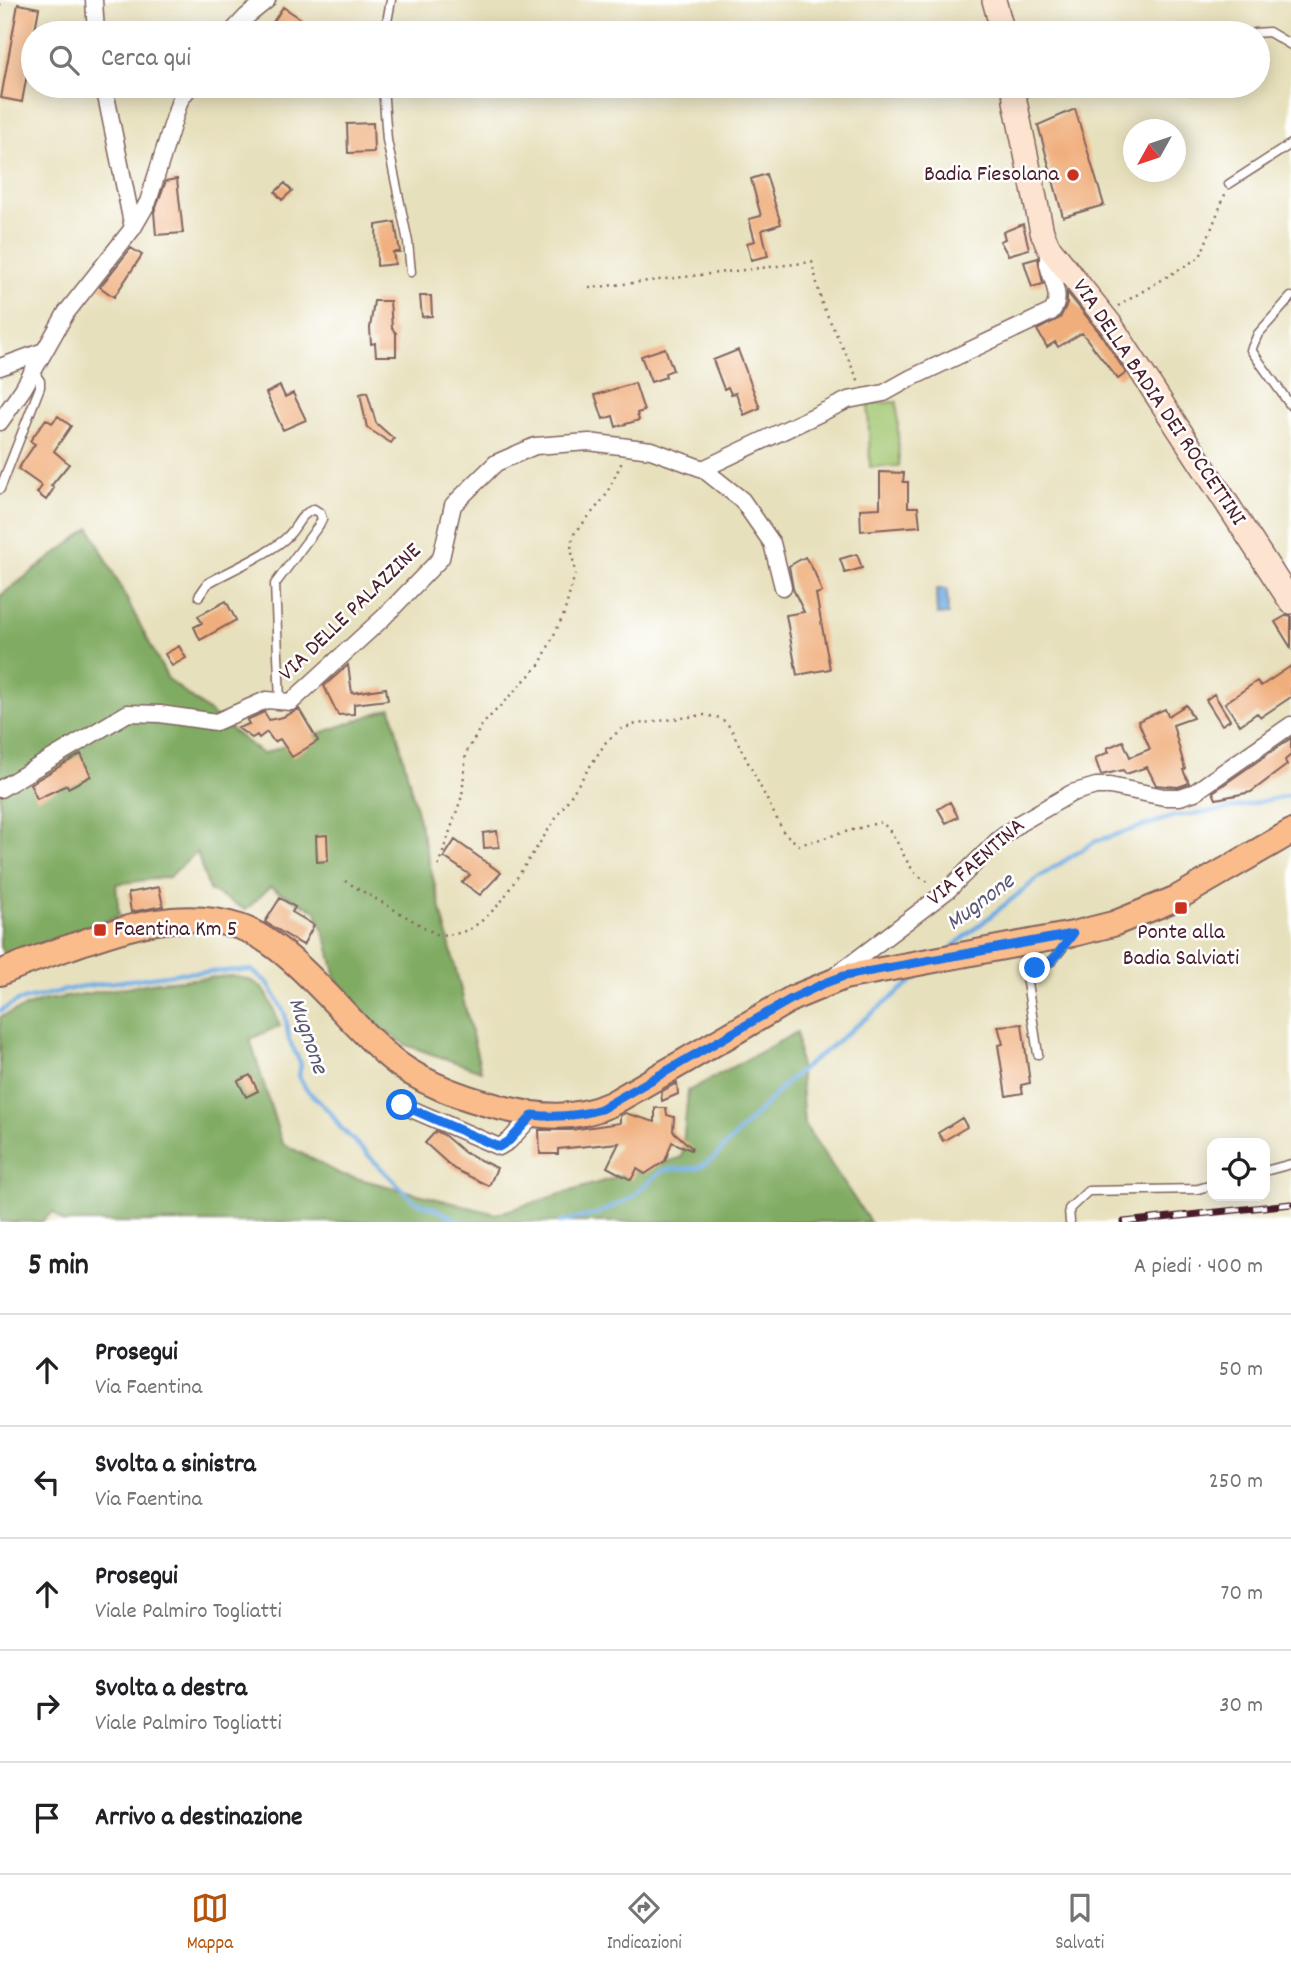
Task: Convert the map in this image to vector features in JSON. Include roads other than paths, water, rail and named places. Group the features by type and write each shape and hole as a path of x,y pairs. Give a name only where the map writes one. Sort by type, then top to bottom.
{"main road":[{"name":"VIA FAENTINA","path":"0,973 141,924 168,919 216,921 259,935 281,951 390,1058 412,1073 476,1100 533,1115 579,1115 601,1109 793,998 825,983 844,976 1073,934 1113,924 1154,909 1291,832"}],"street":[{"path":"94,0 95,21"},
{"path":"242,21 267,0"},
{"path":"994,0 1000,21"},
{"path":"107,98 134,228"},
{"path":"0,422 66,313 134,228 148,202 181,98"},
{"name":"VIA DELLA BADIA DEI ROCCETTINI","path":"1015,98 1040,224 1048,246 1111,325 1289,596"},
{"path":"703,469 848,400 884,393 1051,313 1057,299 1048,263 1048,246"},
{"path":"0,367 44,351"},
{"name":"VIA DELLE PALAZZINE","path":"0,789 128,713 160,714 216,722 266,700 291,702 383,618 441,558 453,505 496,463 535,446 589,442 651,450 703,469 742,500 772,543 783,587"},
{"name":"VIA FAENTINA","path":"825,983 947,890 1020,823 1072,793 1096,786 1110,786 1152,795 1180,797 1195,792 1291,725"},
{"path":"402,1105 499,1147 509,1141 533,1115"}],"lane":[{"path":"387,21 391,0"},
{"path":"1270,33 1291,45"},
{"path":"384,98 387,140 408,242 411,272"},
{"path":"1229,184 1291,144"},
{"path":"1291,297 1258,334 1251,350 1291,406"},
{"path":"0,489 40,387 40,381 33,371"},
{"path":"199,596 208,583 289,536 307,512 314,509 320,513 322,519 319,524 275,584 280,701"},
{"path":"1038,1054 1026,976 1035,968 1052,961 1073,934"},
{"path":"1270,1170 1291,1164"},
{"path":"1070,1222 1069,1209 1088,1191 1198,1189 1207,1186"}],"water":[{"path":"936,589 947,589 948,614 937,615"}],"waterway":[{"name":"Mugnone","path":"952,947 1042,875 1096,841 1175,816 1219,811 1291,795"},
{"name":"Mugnone","path":"0,1011 18,1001 80,987 181,973 251,970 268,983 285,1014 289,1040 301,1064 299,1076 306,1089 414,1201 461,1222"},
{"name":"Mugnone","path":"560,1222 597,1214 629,1199 663,1170 697,1168 713,1159 788,1081 922,973"}],"railway":[{"path":"1124,1222 1291,1204"}],"place":[{"name":"Badia Fiesolana","path":"1073,175"},
{"name":"Ponte alla Badia Salviati","path":"1181,908"},
{"name":"Faentina Km 5","path":"100,930"}]}
